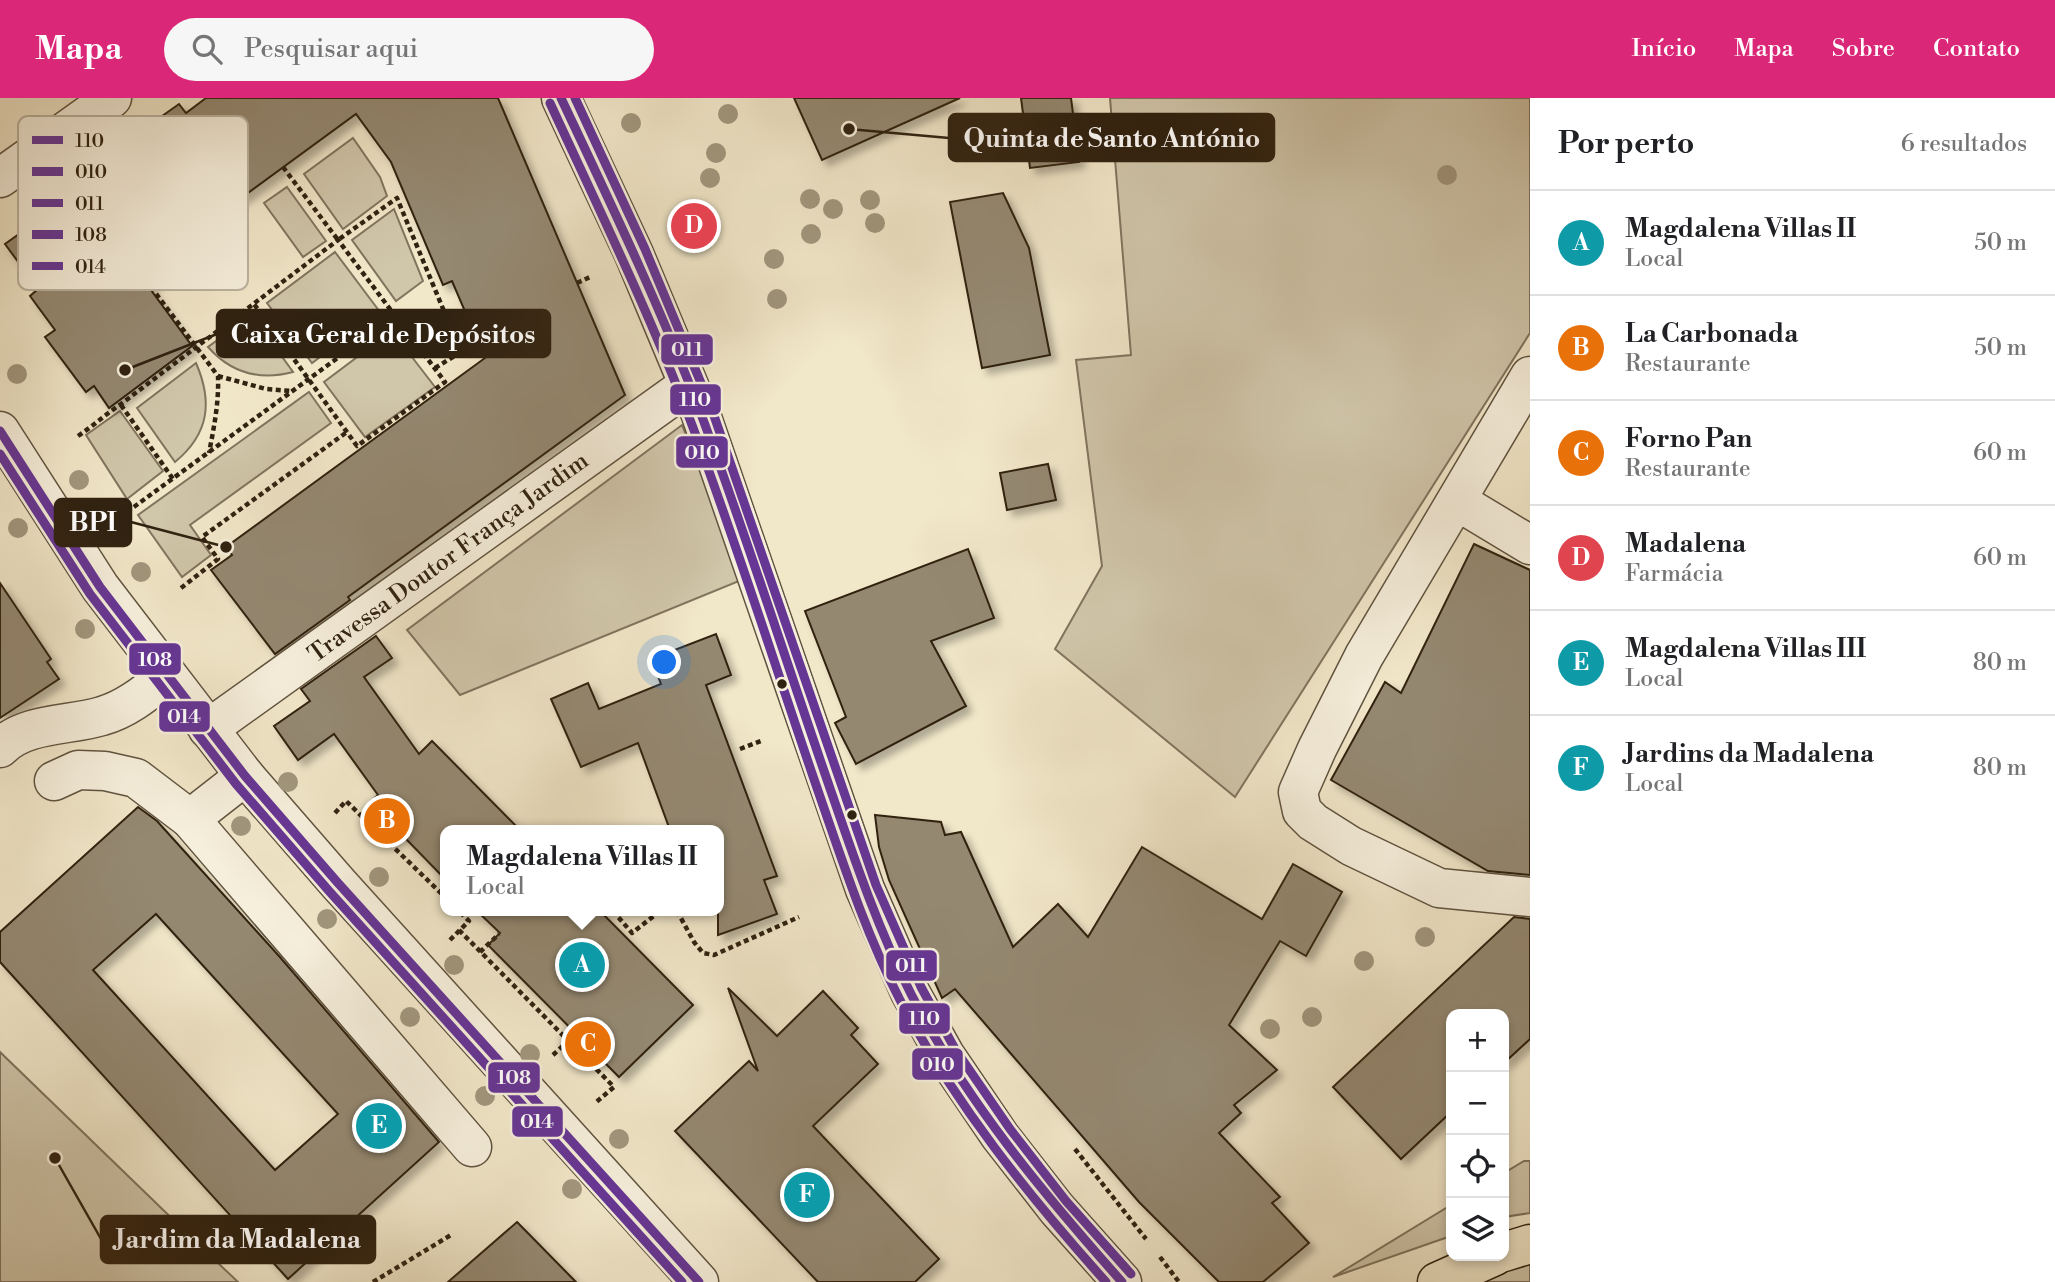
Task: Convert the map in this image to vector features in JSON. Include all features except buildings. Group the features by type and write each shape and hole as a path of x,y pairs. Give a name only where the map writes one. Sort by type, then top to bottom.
{"highway":[{"path":"1509,1250 1530,1244"},
{"path":"1437,1282 1484,1261"}],"street":[{"path":"87,116 112,98"},
{"path":"561,98 634,254 712,445 865,889 910,992 945,1055 1000,1136 1057,1209 1122,1282"},
{"path":"0,178 18,165"},
{"path":"1530,376 1364,656 1298,792 1303,811 1313,822 1351,846 1439,888 1530,897"},
{"name":"Travessa Doutor França Jardim","path":"208,729 688,385"},
{"path":"0,430 100,587 245,776 338,883 699,1282"},
{"path":"1457,501 1530,545"},
{"path":"0,748 7,741 25,732 104,716 135,701 167,676"},
{"path":"54,781 78,770 105,771 136,778 190,819 472,1147"},
{"path":"190,819 245,776"}],"path":[{"path":"254,304 357,446 445,382 283,167"},
{"path":"78,436 397,198 461,352"},
{"path":"577,283 590,277"},
{"path":"152,290 218,376 267,389 292,391"},
{"path":"127,512 395,316"},
{"path":"435,368 461,352 492,341"},
{"path":"209,453 217,403 218,376"},
{"path":"121,404 173,478"},
{"path":"181,588 218,559 202,537 347,432"},
{"path":"740,749 761,741"},
{"path":"335,813 346,801 440,892"},
{"path":"450,940 469,921 464,916"},
{"path":"617,916 632,933 654,916"},
{"path":"680,916 703,953 714,955 799,917"},
{"path":"459,930 614,1087 595,1103"},
{"path":"480,952 499,934"},
{"path":"553,1055 568,1041"},
{"path":"1076,1149 1179,1282"},
{"path":"373,1282 451,1235"}],"shaded area":[{"path":"1110,98 1530,98 1530,333 1235,797 1055,649 1102,566 1076,360 1131,355"},
{"path":"353,138 380,177 387,196 343,229 304,174"},
{"path":"287,187 326,241 303,257 264,203"},
{"path":"394,209 423,281 396,301 352,240"},
{"path":"335,252 380,312 312,363 267,303"},
{"path":"252,315 293,372 269,376 246,373 226,363 208,347"},
{"path":"392,331 435,387 365,437 324,382"},
{"path":"196,363 205,391 205,417 195,440 175,462 137,408"},
{"path":"309,392 331,423 190,525 211,555 182,577 138,515"},
{"path":"120,411 163,471 127,499 86,435"},
{"path":"682,425 744,579 460,695 407,630"},
{"path":"0,1052 218,1263 238,1282 0,1282"},
{"path":"1524,1161 1530,1161 1530,1213 1509,1216 1509,1170"},
{"path":"1446,1208 1446,1238 1333,1277"},
{"path":"1530,1257 1530,1282 1473,1282"}],"transit line":[{"name":"110","path":"561,98 652,294 701,414 853,856 898,967 933,1033 981,1109 1035,1180 1122,1282"},
{"name":"011","path":"575,98 645,249 711,407 876,885 921,987 955,1049 1010,1129 1066,1201 1131,1274"},
{"name":"010","path":"550,103 640,298 689,417 844,867 887,974 921,1038 969,1112 1021,1182 1106,1282"},
{"name":"108","path":"0,431 100,587 245,776 338,883 699,1282"},
{"name":"014","path":"0,454 90,594 236,784 329,891 682,1282"}],"place":[{"name":"Quinta de Santo António","path":"849,129"},
{"name":"Madalena","path":"694,226"},
{"name":"Caixa Geral de Depósitos","path":"125,370"},
{"name":"BPI","path":"226,547"},
{"name":"La Carbonada","path":"387,821"},
{"name":"Magdalena Villas II","path":"582,965"},
{"name":"Forno Pan","path":"588,1044"},
{"name":"Magdalena Villas III","path":"379,1126"},
{"name":"Jardim da Madalena","path":"55,1158"},
{"name":"Jardins da Madalena","path":"807,1195"}]}
